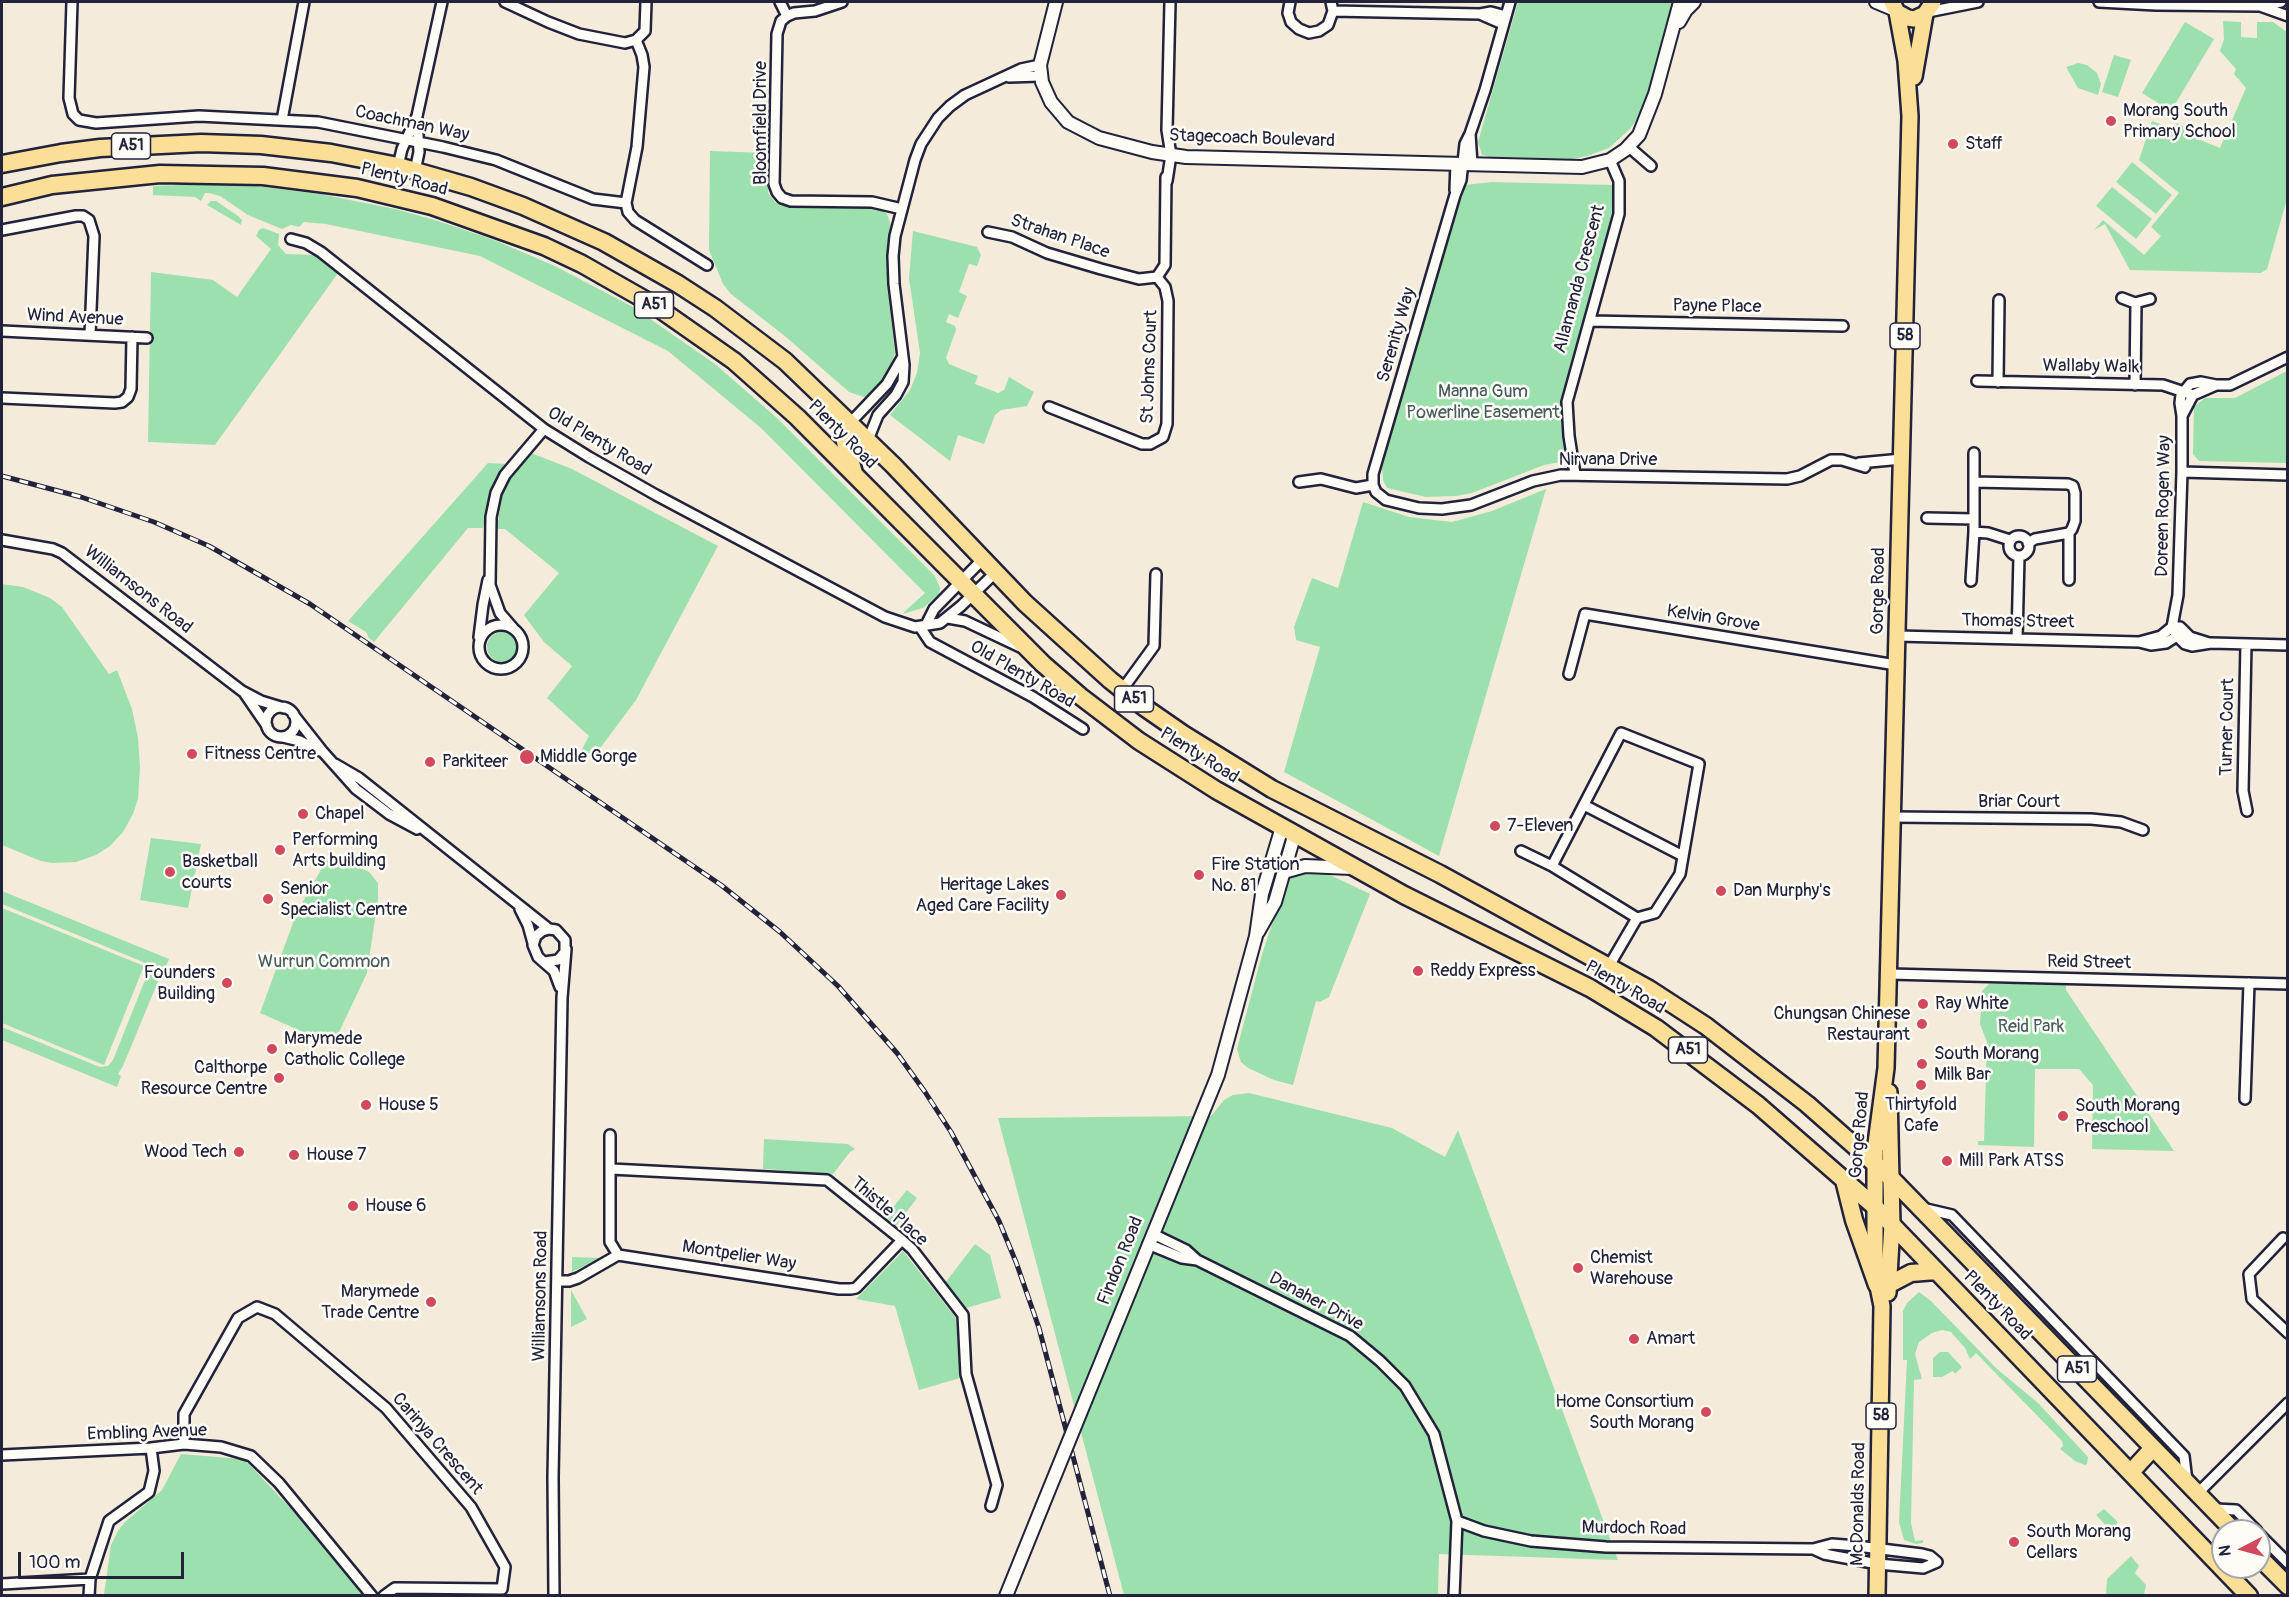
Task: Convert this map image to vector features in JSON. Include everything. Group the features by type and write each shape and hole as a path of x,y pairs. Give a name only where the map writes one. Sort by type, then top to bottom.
{"highway":[{"name":"Plenty Road","path":"2,164 90,149 201,143 290,148 398,166 471,187 562,222 604,242 678,284 735,322 785,361 921,493 1025,603 1122,690 1183,734 1299,803 1369,837 1609,966 1706,1026 1806,1104 1891,1178 2222,1519"},
{"name":"Plenty Road","path":"2,197 52,185 170,174 263,176 357,188 460,215 544,246 582,264 654,305 734,361 797,417 1034,655 1080,696 1139,741 1216,790 1404,895 1590,988 1656,1028 1764,1110 1892,1224 2249,1596"},
{"path":"850,423 845,436 845,445 856,476"},
{"name":"Findon Road","path":"1289,830 1299,803"},
{"path":"1844,1179 1855,1224 1883,1285 1911,1273 1936,1271"},
{"path":"2131,1472 2153,1448"},
{"path":"2271,1569 2288,1586"}],"main road":[{"path":"1895,8 1908,18 1914,19 1928,9"},
{"name":"Gorge Road","path":"1895,8 1906,61 1910,116"},
{"name":"Gorge Road","path":"1874,1206 1877,1129 1886,1068 1910,116 1918,45 1928,9"},
{"name":"Gorge Road","path":"1886,1068 1890,1115 1891,1178"},
{"name":"McDonalds Road","path":"1877,1596 1882,1306 1892,1224 1891,1178"},
{"name":"McDonalds Road","path":"1874,1206 1883,1285"}],"street":[{"name":"Coachman Way","path":"72,2 69,98 73,114 79,120 96,123 199,116 334,124 496,160 593,199 626,203"},
{"path":"282,120 304,2"},
{"path":"398,166 417,116 442,2"},
{"path":"505,2 579,34 619,43 636,40 645,30 646,2"},
{"path":"780,2 787,16 815,11 842,2"},
{"path":"868,440 878,415 897,394 903,382 903,355 893,266 896,236 915,160 933,125 950,106 980,86 1021,69 1040,70 1056,2"},
{"path":"1156,277 1165,265 1170,2"},
{"path":"1290,2 1288,10 1290,20 1305,32 1316,32 1326,27 1330,22 1332,6 1480,14 1505,20"},
{"name":"Serenity Way","path":"1373,484 1373,474 1455,195 1465,144 1510,2"},
{"path":"1463,163 1582,167 1608,161 1629,147 1644,124 1680,2"},
{"path":"1671,35 1686,9 1694,2"},
{"path":"1876,2 1895,8"},
{"path":"1928,9 1977,2"},
{"path":"2099,2 2170,6 2260,6 2281,2"},
{"path":"2260,6 2288,16"},
{"name":"Bloomfield Drive","path":"787,16 781,21 777,34 774,171 777,192 782,198 791,201 872,202 902,209"},
{"path":"636,40 644,67 636,147 626,203 628,212 635,220 707,265"},
{"name":"Stagecoach Boulevard","path":"1040,70 1051,102 1068,122 1078,129 1099,138 1167,155 1463,163"},
{"path":"415,171 418,142 417,116"},
{"path":"1629,147 1651,166"},
{"name":"Allamanda Crescent","path":"1575,474 1567,402 1618,219 1620,199 1608,161"},
{"path":"2,230 76,216 83,216 89,220 94,236 90,335"},
{"name":"Strahan Place","path":"988,232 1012,237 1047,254 1111,272 1139,279 1156,277"},
{"name":"Old Plenty Road","path":"291,239 306,243 321,252 543,429 647,489 885,617 906,625 923,626 930,642 1027,694 1083,729"},
{"name":"St Johns Court","path":"1049,407 1142,444 1157,442 1163,437 1167,424 1168,300 1165,287 1156,277"},
{"path":"2122,298 2136,303 2150,299"},
{"path":"1998,382 1999,300"},
{"path":"2135,385 2136,303"},
{"name":"Payne Place","path":"1590,321 1843,326"},
{"name":"Wind Avenue","path":"2,331 147,338"},
{"path":"2,398 122,402 128,397 130,389 132,337"},
{"path":"850,423 887,384 903,355"},
{"path":"2182,393 2188,384 2196,382 2216,385 2232,384 2288,357"},
{"name":"Wallaby Walk","path":"1977,381 2163,385 2182,393 2193,394"},
{"path":"2193,394 2216,385"},
{"name":"Doreen Rogen Way","path":"2176,630 2182,472 2180,402 2182,393"},
{"name":"Doreen Rogen Way","path":"2182,416 2193,394"},
{"path":"489,575 498,610 521,638 523,648 518,660 508,668 497,669 486,664 480,654 483,604 489,575 491,517 496,493 505,475 543,429"},
{"path":"1971,581 1974,532 1974,453"},
{"name":"Nirvana Drive","path":"1856,463 1902,459"},
{"name":"Nirvana Drive","path":"1373,484 1376,492 1386,500 1419,508 1442,509 1471,506 1542,478 1575,474 1787,479 1800,476 1829,460 1842,460 1865,467"},
{"path":"2182,472 2288,475"},
{"path":"1299,482 1321,479 1356,488 1373,484"},
{"path":"1974,482 2073,486 2075,521 2069,533 2069,580"},
{"path":"1927,518 1974,519"},
{"path":"1974,532 1988,532 2010,540 2019,536 2025,538 2028,543 2027,550 2019,556"},
{"path":"2028,543 2035,539 2069,533"},
{"name":"Williamsons Road","path":"2,540 53,549 62,553 242,691 261,701 284,708"},
{"path":"2010,540 2009,549 2013,554 2019,556"},
{"path":"2017,639 2019,556"},
{"path":"923,626 940,623 948,618 982,560"},
{"path":"923,626 934,609 995,573"},
{"path":"1122,690 1154,646 1156,574"},
{"name":"Kelvin Grove","path":"1569,674 1586,614 1896,665"},
{"path":"948,618 960,619 974,625 1034,655"},
{"path":"479,644 485,631 492,626 503,625 513,628"},
{"path":"2176,630 2189,645 2288,645"},
{"name":"Thomas Street","path":"1897,636 2139,642 2176,630"},
{"name":"Turner Court","path":"2246,644 2243,791 2247,811"},
{"name":"Williamsons Road","path":"242,691 267,726"},
{"path":"322,752 293,714 284,708 270,712 266,720 272,734 300,741 322,752 515,901 537,921 562,935 566,949 558,960 544,962 536,955 528,925 515,901"},
{"path":"282,737 294,729 296,721 293,714"},
{"path":"1552,866 1621,733 1699,764 1680,874 1655,913 1637,918 1609,966"},
{"path":"339,766 356,789 374,805 428,835"},
{"path":"1584,805 1683,856"},
{"name":"Briar Court","path":"1893,817 2091,819 2121,822 2144,830"},
{"name":"Findon Road","path":"1256,936 1272,908 1284,872 1289,830"},
{"name":"Findon Road","path":"1006,1596 1218,1075 1256,936 1262,894 1289,830"},
{"path":"1521,851 1552,866 1637,918"},
{"path":"1284,872 1305,866 1359,868"},
{"path":"533,943 538,934 549,929"},
{"name":"Williamsons Road","path":"554,1596 562,998 566,949"},
{"name":"Williamsons Road","path":"544,962 556,974 562,998"},
{"name":"Reid Street","path":"1889,974 2288,984"},
{"path":"2245,1099 2249,983"},
{"path":"557,1281 578,1278 618,1255 610,1242 610,1135"},
{"name":"Thistle Place","path":"610,1170 827,1180 902,1240 912,1249 963,1315 966,1374 998,1485 991,1506"},
{"name":"Plenty Road","path":"1920,1207 1953,1215 2184,1456 2193,1489"},
{"path":"2283,1238 2249,1274 2252,1299 2288,1333"},
{"name":"Danaher Drive","path":"1151,1239 1186,1250 1197,1260 1350,1336 1380,1361 1404,1386 1434,1434 1457,1521 1454,1596"},
{"name":"Montpelier Way","path":"618,1255 851,1289 856,1288 902,1240"},
{"name":"Carinya Crescent","path":"184,1444 184,1414 238,1318 257,1307 275,1314 386,1408 471,1507 505,1567 502,1589 395,1588 384,1596"},
{"path":"2064,1330 2072,1365"},
{"path":"2193,1489 2288,1403"},
{"name":"Embling Avenue","path":"2,1455 151,1448 184,1444 221,1447 251,1456 279,1483 372,1596"},
{"path":"89,1596 90,1579 109,1521 149,1492 154,1471 151,1448"},
{"path":"2212,1509 2236,1510 2245,1519"},
{"name":"Murdoch Road","path":"1457,1521 1484,1531 1532,1541 1606,1547 1813,1550 1832,1544 1922,1554 1930,1556 1937,1562 1923,1568 1878,1564 1813,1550"},
{"path":"2271,1545 2288,1563"},
{"path":"2,1584 90,1579"}],"green space":[{"path":"1518,2 1675,2 1644,109 1630,129 1609,148 1573,159 1482,155 1478,142"},
{"path":"2223,21 2241,22 2241,37 2257,38 2257,22 2273,22 2287,32 2287,199 2267,269 2261,273 2130,270 2105,224 2094,230 2103,220 2144,255 2161,236 2151,227 2179,193 2139,160 2152,121 2174,129 2177,123 2190,129 2188,135 2220,148 2246,88 2234,74 2236,69 2220,51 2224,39"},
{"path":"2185,22 2214,39 2171,111 2142,93"},
{"path":"2114,55 2131,60 2118,97 2102,92"},
{"path":"2078,63 2087,65 2097,73 2101,84 2098,95 2078,88 2066,67"},
{"path":"710,151 768,153 768,193 776,203 782,206 870,207 887,214 891,225 887,246 887,280 895,353 888,377 867,398 849,392 786,337 731,294 723,284 709,250"},
{"path":"2132,162 2172,195 2156,214 2116,182"},
{"name":"Manna Gum Powerline Easement","path":"1492,182 1614,185 1614,208 1606,245 1564,391 1563,424 1568,456 1566,461 1544,465 1472,493 1456,496 1426,497 1387,488 1383,480 1382,467 1465,185"},
{"path":"208,184 256,186 320,194 395,209 435,220 494,240 555,266 633,307 715,364 777,418 935,576 940,588 939,594 923,608 902,614 925,593 761,428 668,351 480,256 326,224 304,222 299,227 291,225 282,229 248,215 220,196 209,193 205,193 201,201 195,197 153,195 153,186"},
{"path":"2112,187 2152,219 2136,239 2096,206"},
{"path":"211,201 216,201 238,216 242,220 241,225 207,205"},
{"path":"263,228 279,234 278,245 286,254 314,255 338,273 215,445 148,442 151,272 213,280 237,297 271,249 256,236"},
{"path":"913,231 977,247 981,255 977,266 969,264 959,292 967,296 958,318 949,314 946,322 955,326 956,330 946,358 949,364 978,376 975,384 998,393 1004,390 1009,377 1034,392 1027,406 1001,410 995,415 984,444 958,435 950,461 890,415 910,390 917,373 920,353 909,278"},
{"path":"2287,371 2287,463 2199,461 2193,454 2194,407 2205,398 2235,398"},
{"path":"531,453 572,469 718,546 636,700 592,759 581,751 589,736 547,698 572,666 544,642 524,615 559,573 505,529 497,529 502,493 513,474"},
{"path":"488,463 506,464 491,491 483,528 468,528 374,642 366,632 348,621"},
{"path":"1546,489 1439,856 1284,772 1320,647 1296,640 1294,627 1312,578 1338,588 1363,502 1409,517 1452,522 1492,511"},
{"path":"2,584 23,587 50,598 62,607 109,674 117,670 132,709 138,738 140,767 138,799 133,814 123,832 110,846 96,855 76,862 41,861 2,845"},
{"path":"502,632 508,633 516,641 516,653 508,661 502,662 496,661 488,653 487,647 488,641 496,633"},
{"name":"Basketball courts","path":"151,838 201,844 188,908 140,900"},
{"name":"Wurrun Common","path":"330,854 369,872 378,883 378,899 367,973 333,1045 260,1013 297,912"},
{"path":"1312,871 1330,875 1370,894 1329,997 1320,1002 1316,1001 1293,1085 1274,1080 1248,1068 1241,1062 1237,1049 1262,954 1284,888 1290,877 1299,872"},
{"path":"2,891 169,959 164,971 160,970 159,979 118,1074 121,1076 117,1087 2,1040 2,1027 100,1067 108,1066 113,1060 147,975 147,966 143,962 2,904"},
{"path":"2,908 144,966 104,1065 2,1023"},
{"name":"Reid Park","path":"1989,984 2066,984 2066,990 2174,1151 2092,1149 2093,1085 2079,1069 2035,1069 2034,1147 1978,1145 1978,1141 1984,1141 1987,1042 1980,1024 1982,991"},
{"path":"1249,1093 1392,1128 1445,1157 1458,1130 1618,1560 1439,1554 1438,1595 1124,1595 998,1118 1211,1116 1224,1100 1233,1095"},
{"path":"764,1139 848,1144 855,1149 833,1174 763,1169"},
{"path":"907,1190 917,1198 895,1227 886,1216"},
{"path":"975,1244 990,1255 1001,1298 966,1308 945,1283"},
{"path":"903,1251 956,1318 960,1378 919,1390 895,1306 856,1299"},
{"path":"572,1257 600,1258 572,1272"},
{"path":"571,1290 587,1319 571,1327"},
{"path":"1919,1292 1931,1301 1997,1369 2038,1403 2088,1457 2085,1465 2075,1461 2060,1449 2063,1446 2062,1441 1976,1353 1970,1359 1965,1348 1951,1332 1942,1330 1932,1333 1919,1342 1915,1354 1922,1379 1914,1380 1911,1523 1915,1541 1923,1540 1923,1543 1916,1544 1904,1540 1899,1522 1907,1360 1903,1360 1903,1311 1907,1303"},
{"path":"1940,1352 1948,1352 1962,1367 1955,1374 1953,1371 1942,1377 1933,1377 1933,1358"},
{"path":"181,1454 241,1459 249,1464 318,1538 362,1595 104,1595 111,1545 118,1531 162,1490"},
{"path":"2104,1509 2117,1521 2114,1534 2096,1515"},
{"path":"2131,1556 2139,1566 2135,1573 2146,1585 2144,1595 2106,1595 2107,1579"}],"railway":[{"path":"2,476 81,497 154,522 209,546 310,604 721,885 780,932 838,986 897,1053 925,1092 951,1132 999,1221 1039,1328 1110,1596"}],"place":[{"name":"Morang South Primary School","path":"2111,121"},
{"name":"Staff","path":"1953,144"},
{"name":"Fitness Centre","path":"192,754"},
{"name":"Middle Gorge","path":"527,757"},
{"name":"Parkiteer","path":"430,762"},
{"name":"Chapel","path":"303,814"},
{"name":"7-Eleven","path":"1495,826"},
{"name":"Performing Arts building","path":"280,850"},
{"name":"Basketball courts","path":"170,872"},
{"name":"Fire Station No. 81","path":"1199,875"},
{"name":"Dan Murphy's","path":"1721,891"},
{"name":"Heritage Lakes Aged Care Facility","path":"1061,895"},
{"name":"Senior Specialist Centre","path":"268,899"},
{"name":"Reddy Express","path":"1418,971"},
{"name":"Founders Building","path":"227,983"},
{"name":"Ray White","path":"1923,1004"},
{"name":"Chungsan Chinese Restaurant","path":"1922,1024"},
{"name":"Marymede Catholic College","path":"272,1049"},
{"name":"South Morang Milk Bar","path":"1922,1064"},
{"name":"Calthorpe Resource Centre","path":"279,1078"},
{"name":"Thirtyfold Cafe","path":"1921,1085"},
{"name":"House 5","path":"366,1105"},
{"name":"South Morang Preschool","path":"2063,1116"},
{"name":"Wood Tech","path":"239,1152"},
{"name":"House 7","path":"294,1155"},
{"name":"Mill Park ATSS","path":"1947,1161"},
{"name":"House 6","path":"353,1206"},
{"name":"Chemist Warehouse","path":"1578,1268"},
{"name":"Marymede Trade Centre","path":"431,1302"},
{"name":"Amart","path":"1634,1339"},
{"name":"Home Consortium South Morang","path":"1706,1412"},
{"name":"South Morang Cellars","path":"2014,1542"}]}
